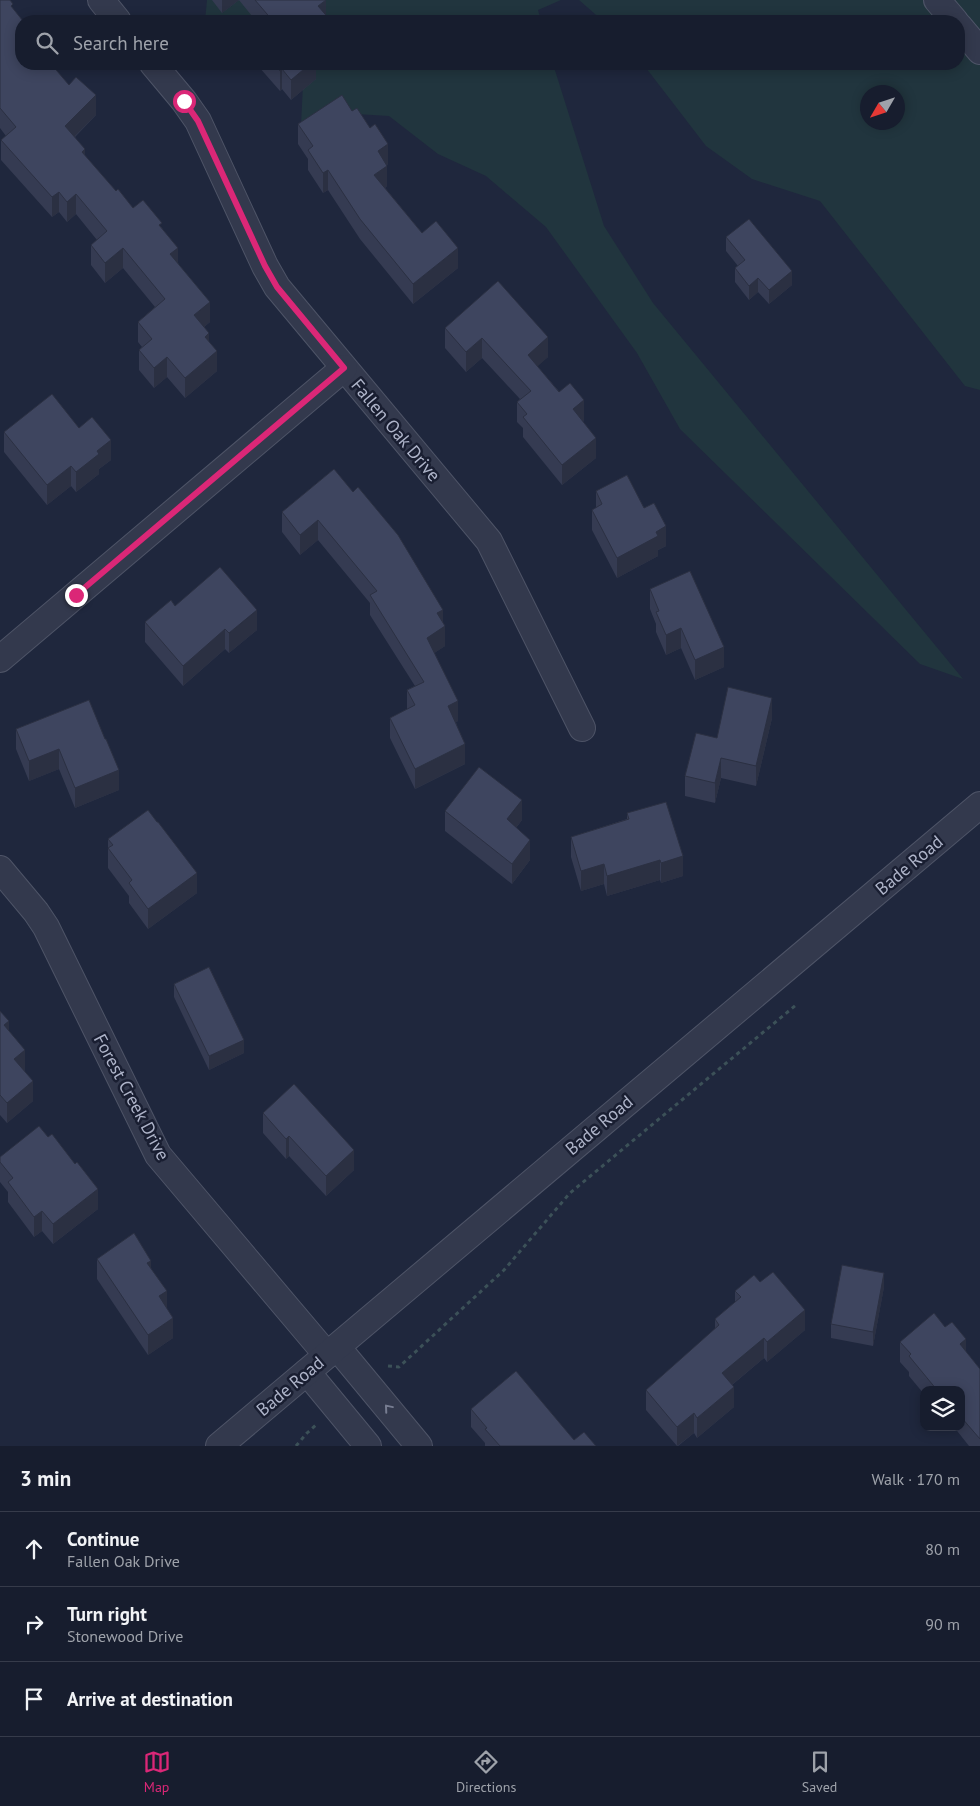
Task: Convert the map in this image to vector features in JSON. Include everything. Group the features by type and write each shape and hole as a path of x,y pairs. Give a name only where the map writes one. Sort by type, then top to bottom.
{"street":[{"path":"101,0 113,15"},
{"path":"937,0 950,15"},
{"path":"965,33 980,51"},
{"name":"Fallen Oak Drive","path":"159,70 198,121 265,266 277,287 488,541 582,728"},
{"path":"0,659 344,368"},
{"name":"Bade Road","path":"219,1446 980,805"},
{"name":"Forest Creek Drive","path":"0,868 46,927 158,1155 419,1446"},
{"path":"307,1372 368,1446"}],"path":[{"path":"386,1366 399,1366 504,1270 570,1193 796,1005"},
{"path":"296,1446 307,1433"}],"shaded area":[{"path":"207,0 561,0 538,10 539,15 206,15"},
{"path":"579,0 980,0 980,390 965,386 820,201 752,179 706,146 648,70 965,70 965,15 596,15"},
{"path":"304,70 555,70 604,226 653,303 963,679 920,664 680,429 637,353 546,227 486,176 438,154 389,116 356,114 301,125"}],"building":[{"path":"0,0 10,0 13,4 11,6 18,15 15,15 15,70 56,70 69,85 76,77 96,95 65,126 85,149 82,152 116,191 118,189 133,208 143,200 162,223 159,225 178,248 170,254 210,302 194,315 209,333 205,337 217,351 185,378 167,357 154,368 139,350 152,339 138,322 165,299 123,248 105,263 91,245 107,231 76,194 67,202 59,192 52,197 1,140 16,127 0,108"},
{"path":"255,0 326,0 318,6 326,15 268,15"},
{"path":"283,70 303,70 291,80"},
{"path":"342,95 352,111 357,108 370,128 375,124 388,144 378,151 387,166 374,175 422,233 436,221 458,248 413,284 360,219 328,170 323,173 308,150 313,146 298,124"},
{"path":"749,219 792,271 769,290 758,278 749,286 735,268 745,260 726,237"},
{"path":"498,281 548,337 528,355 559,392 570,383 584,400 573,409 596,438 562,465 523,417 527,414 517,402 531,391 482,338 466,352 445,328"},
{"path":"52,394 79,428 92,417 111,440 97,451 99,454 76,472 71,466 47,485 4,432"},
{"path":"334,469 353,492 358,487 398,535 443,610 437,613 445,626 427,638 458,701 448,706 465,744 415,769 390,718 415,705 407,690 424,682 370,595 377,591 318,520 300,535 282,512"},
{"path":"627,475 644,508 654,503 666,526 656,532 658,536 617,558 592,510 602,504 596,491"},
{"path":"220,567 257,610 229,633 225,629 183,666 145,622 171,600 175,606"},
{"path":"690,571 724,647 695,660 681,628 666,635 656,612 659,611 650,589"},
{"path":"728,687 772,698 756,766 721,758 715,783 685,776 696,733 717,738"},
{"path":"89,700 119,770 75,788 59,749 29,761 16,729"},
{"path":"479,767 522,800 507,819 530,840 512,864 445,811"},
{"path":"666,802 683,856 661,863 660,860 607,876 604,864 581,871 571,837 629,819 627,813"},
{"path":"148,810 197,873 148,909 129,883 132,880 108,848 113,845 108,839"},
{"path":"209,967 244,1040 209,1056 174,984"},
{"path":"0,1011 9,1021 4,1025 25,1050 14,1059 33,1081 7,1103 0,1095"},
{"path":"294,1084 354,1150 326,1176 289,1136 286,1139 263,1113"},
{"path":"39,1126 48,1137 52,1134 75,1164 77,1162 98,1189 53,1224 42,1211 34,1217 8,1182 13,1178 0,1162 0,1157"},
{"path":"134,1233 151,1261 147,1263 167,1291 159,1296 173,1318 148,1335 97,1259"},
{"path":"842,1265 884,1273 873,1332 831,1324"},
{"path":"773,1272 805,1310 767,1342 764,1338 722,1373 734,1387 697,1418 694,1413 677,1427 646,1390 719,1325 715,1319 741,1297 735,1291 754,1275 760,1282"},
{"path":"934,1313 945,1327 952,1322 966,1339 960,1344 980,1369 980,1439 965,1422 965,1386 934,1386 900,1342"},
{"path":"516,1371 574,1440 584,1432 596,1446 500,1446 471,1409"}],"route":[{"path":"76,595 344,368 277,287 265,266 198,121 184,101"}]}
